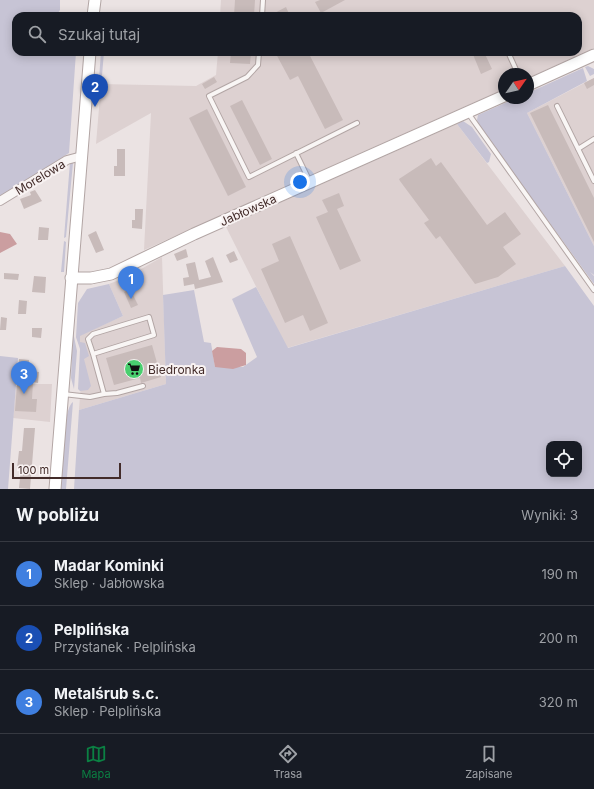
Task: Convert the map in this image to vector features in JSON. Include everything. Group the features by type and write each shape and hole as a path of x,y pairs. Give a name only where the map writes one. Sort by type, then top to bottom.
{"main road":[{"path":"94,12 95,1"},
{"path":"55,489 90,56"},
{"path":"534,81 594,56"},
{"name":"Jabłowska","path":"71,278 91,278 111,274 310,182 498,99"}],"street":[{"name":"Morelowa","path":"0,201 67,160 82,156"}],"lane":[{"path":"262,12 263,0"},
{"path":"259,56 258,65 247,77 209,96 250,176 357,123"},
{"path":"510,56 515,68"},
{"path":"557,106 594,181"},
{"path":"467,112 594,290"},
{"path":"578,149 594,139"},
{"path":"296,154 310,182"},
{"path":"93,354 154,335 149,317 93,334 88,339 104,394"},
{"path":"62,393 90,397 117,393 143,386"}],"shaded area":[{"path":"0,0 60,0 59,12 12,12 12,56 76,56 69,153 0,197"},
{"path":"221,0 594,0 594,48 582,53 582,12 220,12"},
{"path":"101,56 104,56 100,99 98,92"},
{"path":"218,56 576,56 534,75 534,68 498,68 498,92 144,250 151,113 96,144 101,84 196,86 216,75"},
{"path":"588,66 594,69 594,74 590,76 585,67"},
{"path":"583,68 587,81 527,113 594,246 594,275 590,272 594,276 594,284 478,124 478,115 503,104 534,104 534,90"},
{"path":"594,78 594,246 527,113"},
{"path":"463,121 472,127 491,154 489,162 487,163 457,124"},
{"path":"457,124 565,266 287,348 226,227"},
{"path":"70,162 73,163 66,237 64,238"},
{"path":"0,232 10,234 17,244 0,253"},
{"path":"64,241 66,242 64,272 61,272"},
{"path":"162,257 166,384 79,410 83,354 76,337 123,316 109,284 129,276"},
{"path":"565,266 594,306 594,489 74,489 79,410 166,384 163,295 194,290 204,342 211,343 215,367 243,367 257,357 232,299 256,287 288,348"},
{"path":"109,284 123,316 80,336 80,342 85,343 89,356 84,359 91,386 88,390 80,391 78,389 80,349 76,337 78,303 87,289"},
{"path":"73,332 77,351 74,389 71,378"},
{"path":"217,347 241,349 246,353 246,365 233,369 215,367 212,351"},
{"path":"0,356 18,358 8,489 0,489"},
{"path":"52,384 50,422 13,418 16,386"},
{"path":"73,402 66,489 59,489 64,428"}],"building":[{"path":"235,0 255,0 254,12 234,12"},
{"path":"320,0 345,0 323,12 320,12 315,2"},
{"path":"286,7 288,12 277,12"},
{"path":"231,56 251,56 250,64 230,63"},
{"path":"277,56 310,56 343,120 325,129 298,76 290,80"},
{"path":"474,56 486,56 492,69 481,74"},
{"path":"214,77 217,82 205,89 202,84"},
{"path":"594,78 594,85 587,89 584,83"},
{"path":"242,100 272,159 260,165 230,106"},
{"path":"548,105 594,198 594,242 530,113"},
{"path":"207,109 246,187 228,196 189,118"},
{"path":"117,149 125,149 125,176 114,176 114,166 117,166"},
{"path":"431,158 436,166 441,162 487,225 505,212 521,234 503,247 516,264 498,277 475,284 440,236 436,239 424,223 429,220 400,181 399,179"},
{"path":"35,190 42,201 24,209 20,199 31,195 30,192"},
{"path":"339,193 344,206 337,209 361,261 340,270 316,217 328,212 322,200"},
{"path":"135,209 143,209 142,229 132,228 132,220 135,220"},
{"path":"39,227 49,228 48,240 38,240"},
{"path":"96,231 104,250 96,253 88,235"},
{"path":"290,236 328,323 310,331 303,315 285,323 261,269 279,261 272,244"},
{"path":"186,249 188,257 177,261 174,254"},
{"path":"234,251 238,260 230,263 226,255"},
{"path":"213,257 223,282 195,289 194,284 184,286 183,278 189,277 186,264 195,262 199,280 211,277 205,261"},
{"path":"4,273 19,274 18,280 4,279"},
{"path":"34,276 46,277 45,293 32,292"},
{"path":"130,289 138,305 131,308 124,292"},
{"path":"19,300 27,301 26,314 18,314"},
{"path":"1,317 7,318 6,330 0,330"},
{"path":"32,328 42,328 41,338 32,337"},
{"name":"Biedronka","path":"152,345 161,377 141,383 140,378 114,385 106,358"},
{"path":"19,359 29,360 29,371 39,372 38,383 33,382 32,399 37,399 36,412 15,411"},
{"path":"24,428 35,428 30,489 19,488 21,468 17,468 19,451 22,451"}],"place":[{"name":"Pelplińska","path":"95,107"},
{"name":"Madar Kominki","path":"131,299"},
{"name":"Biedronka","path":"134,369"},
{"name":"Metalśrub s.c.","path":"24,394"}]}
